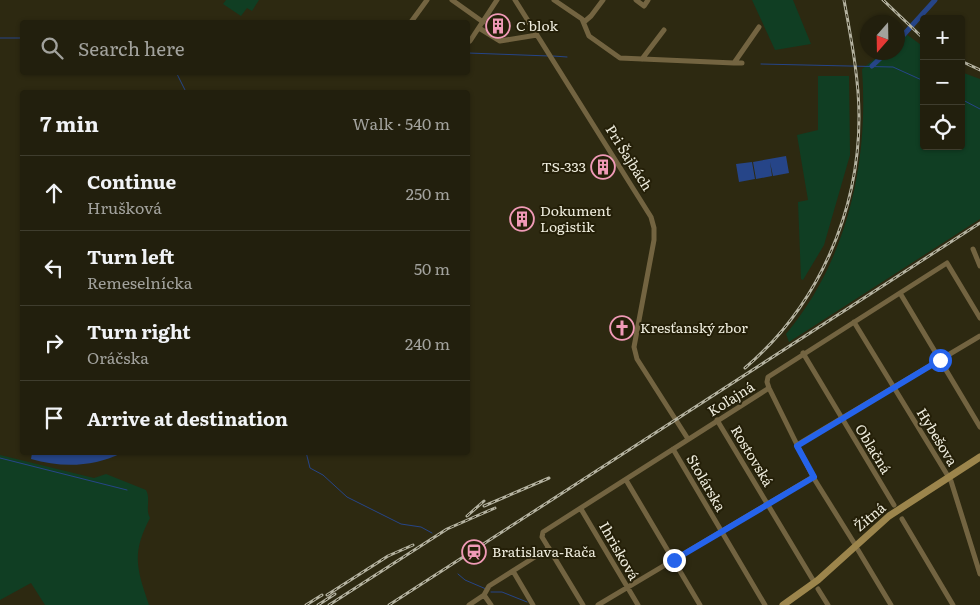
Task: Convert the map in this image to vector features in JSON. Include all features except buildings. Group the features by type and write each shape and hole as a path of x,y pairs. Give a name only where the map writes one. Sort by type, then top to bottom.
{"main road":[{"name":"Žitná","path":"950,479 980,457"},
{"name":"Žitná","path":"791,605 819,585 890,516 980,463"},
{"name":"Žitná","path":"783,605 818,580 857,548"}],"street":[{"path":"412,20 427,0"},
{"path":"452,0 483,22"},
{"path":"470,41 496,0"},
{"name":"Pri Šajbách","path":"515,0 629,179 653,221 654,240 634,347 637,359 688,439"},
{"path":"554,0 584,22 589,36 620,58 742,63"},
{"path":"584,22 603,0"},
{"path":"636,0 644,6 648,0"},
{"path":"734,63 759,27"},
{"path":"479,28 500,41 537,35"},
{"path":"642,59 664,30"},
{"path":"973,249 980,266"},
{"name":"Koľajná","path":"549,548 542,534 769,388 766,381 769,376 946,262 980,318"},
{"path":"900,293 980,427"},
{"name":"Hybešova","path":"854,322 950,479 980,574"},
{"path":"797,446 980,336"},
{"name":"Oblačná","path":"803,353 894,505"},
{"path":"769,388 814,477 891,605"},
{"name":"Rostovská","path":"717,420 813,580"},
{"name":"Stolárska","path":"673,450 765,605"},
{"path":"598,605 814,477"},
{"path":"626,480 700,605"},
{"name":"Ihrisková","path":"581,509 638,605"},
{"path":"902,519 953,605"},
{"path":"469,605 484,595 489,586 549,548 583,605"},
{"path":"513,571 533,605"},
{"path":"818,590 828,605"},
{"path":"484,595 491,605"}],"green space":[{"path":"226,0 259,0 252,11 247,8 241,16 223,4"},
{"path":"752,0 793,0 811,44 775,50"},
{"path":"905,35 920,44 920,150 965,150 965,73 980,79 980,219 789,342 786,334 807,306 825,275 839,243 850,209 862,140 862,69 873,60 905,60"},
{"path":"818,76 849,76 850,155 824,245 803,280 801,279 798,202 808,200 797,135 818,130"},
{"path":"0,455 94,478 106,474 146,490 150,518 140,542 138,562 141,581 149,605 45,605 31,583 0,600"}],"water":[{"path":"786,156 789,173 773,176 770,162 772,176 756,179 753,162"},
{"path":"752,162 755,179 739,182 736,164"},
{"path":"32,455 118,455 100,461 77,465 54,464 31,459"}],"waterway":[{"path":"905,33 935,0"},
{"path":"0,38 20,38"},
{"path":"470,53 549,56"},
{"path":"553,56 567,57"},
{"path":"872,66 878,60"},
{"path":"761,64 893,67 920,79"},
{"path":"178,75 185,90"},
{"path":"965,101 980,109"},
{"path":"307,455 310,468 323,475 347,497 401,524 421,527 432,533"},
{"path":"0,458 127,490"},
{"path":"458,574 465,580 486,589"},
{"path":"491,592 502,592 527,602"}],"railway":[{"path":"745,368 771,343 794,316 813,286 829,255 842,222 851,188 857,153 859,117 858,88 844,0"},
{"path":"883,0 920,35"},
{"path":"965,63 980,70"},
{"path":"389,605 980,223"},
{"path":"484,506 549,478"},
{"path":"467,516 484,501"},
{"path":"329,605 447,529 495,508"},
{"path":"327,595 388,556 413,545"},
{"path":"318,605 335,594"},
{"path":"306,605 322,595"}],"place":[{"name":"C blok","path":"498,26"},
{"name":"TS-333","path":"603,167"},
{"name":"Dokument Logistik","path":"522,219"},
{"name":"Kresťanský zbor","path":"622,328"},
{"name":"Bratislava-Rača","path":"474,552"}],"route":[{"path":"674,560 814,477 797,446 940,360"}]}
